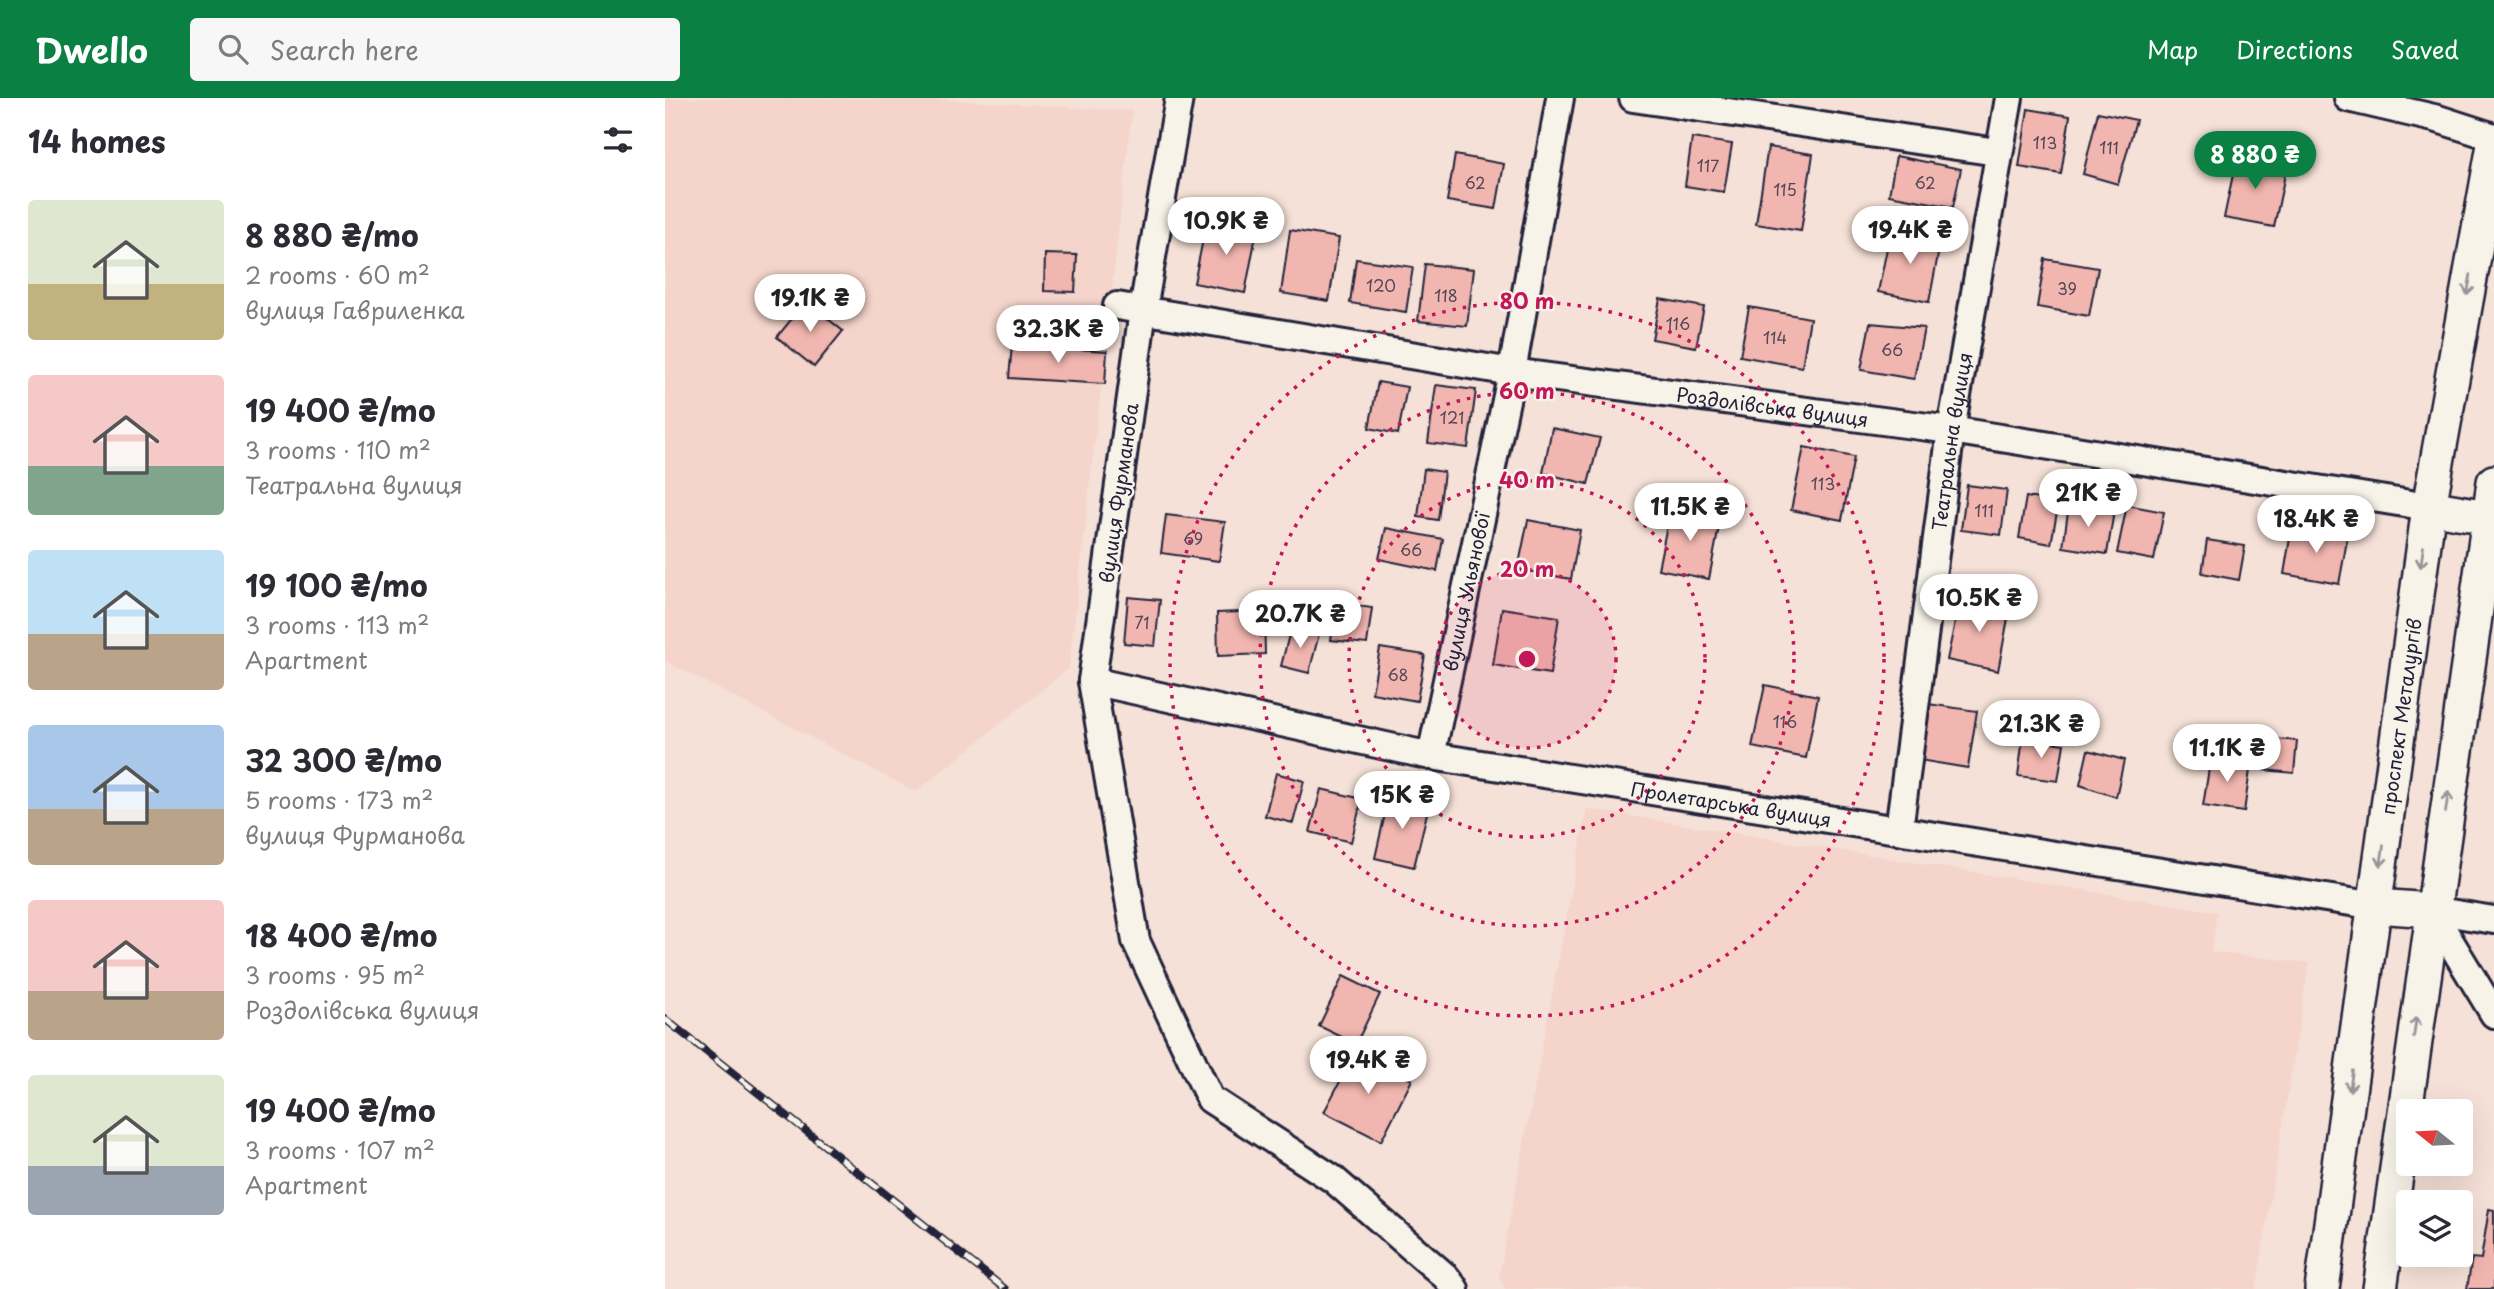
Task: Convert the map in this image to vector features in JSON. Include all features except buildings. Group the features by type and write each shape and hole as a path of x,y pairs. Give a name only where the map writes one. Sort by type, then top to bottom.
{"street":[{"name":"вулиця Фурманова","path":"1179,98 1143,310 1092,681 1136,941 1210,1099 1333,1179 1446,1277 1455,1289"},
{"name":"вулиця Ульянової","path":"1431,756 1512,372 1560,98"},
{"path":"1633,98 1997,152"},
{"name":"Театральна вулиця","path":"1899,830 1951,430 1997,152 2009,98"},
{"path":"2348,98 2438,119 2494,137"},
{"name":"проспект Металургів","path":"2322,1289 2429,507 2494,145"},
{"name":"Роздолівська вулиця","path":"1117,306 1512,372 1951,430 2429,507"},
{"path":"2380,1289 2431,910 2491,517 2494,482"},
{"path":"2429,507 2491,517"},
{"name":"Пролетарська вулиця","path":"1092,681 1431,756 2376,906"},
{"path":"2376,906 2431,910 2494,920"},
{"path":"2431,910 2494,1014"}],"shaded area":[{"path":"665,98 916,98 1132,111 1069,668 916,792 665,661"},
{"path":"1587,809 2217,912 2211,952 2309,963 2256,1289 1506,1289 1499,1277"}],"railway":[{"path":"665,1019 1005,1289"}]}
